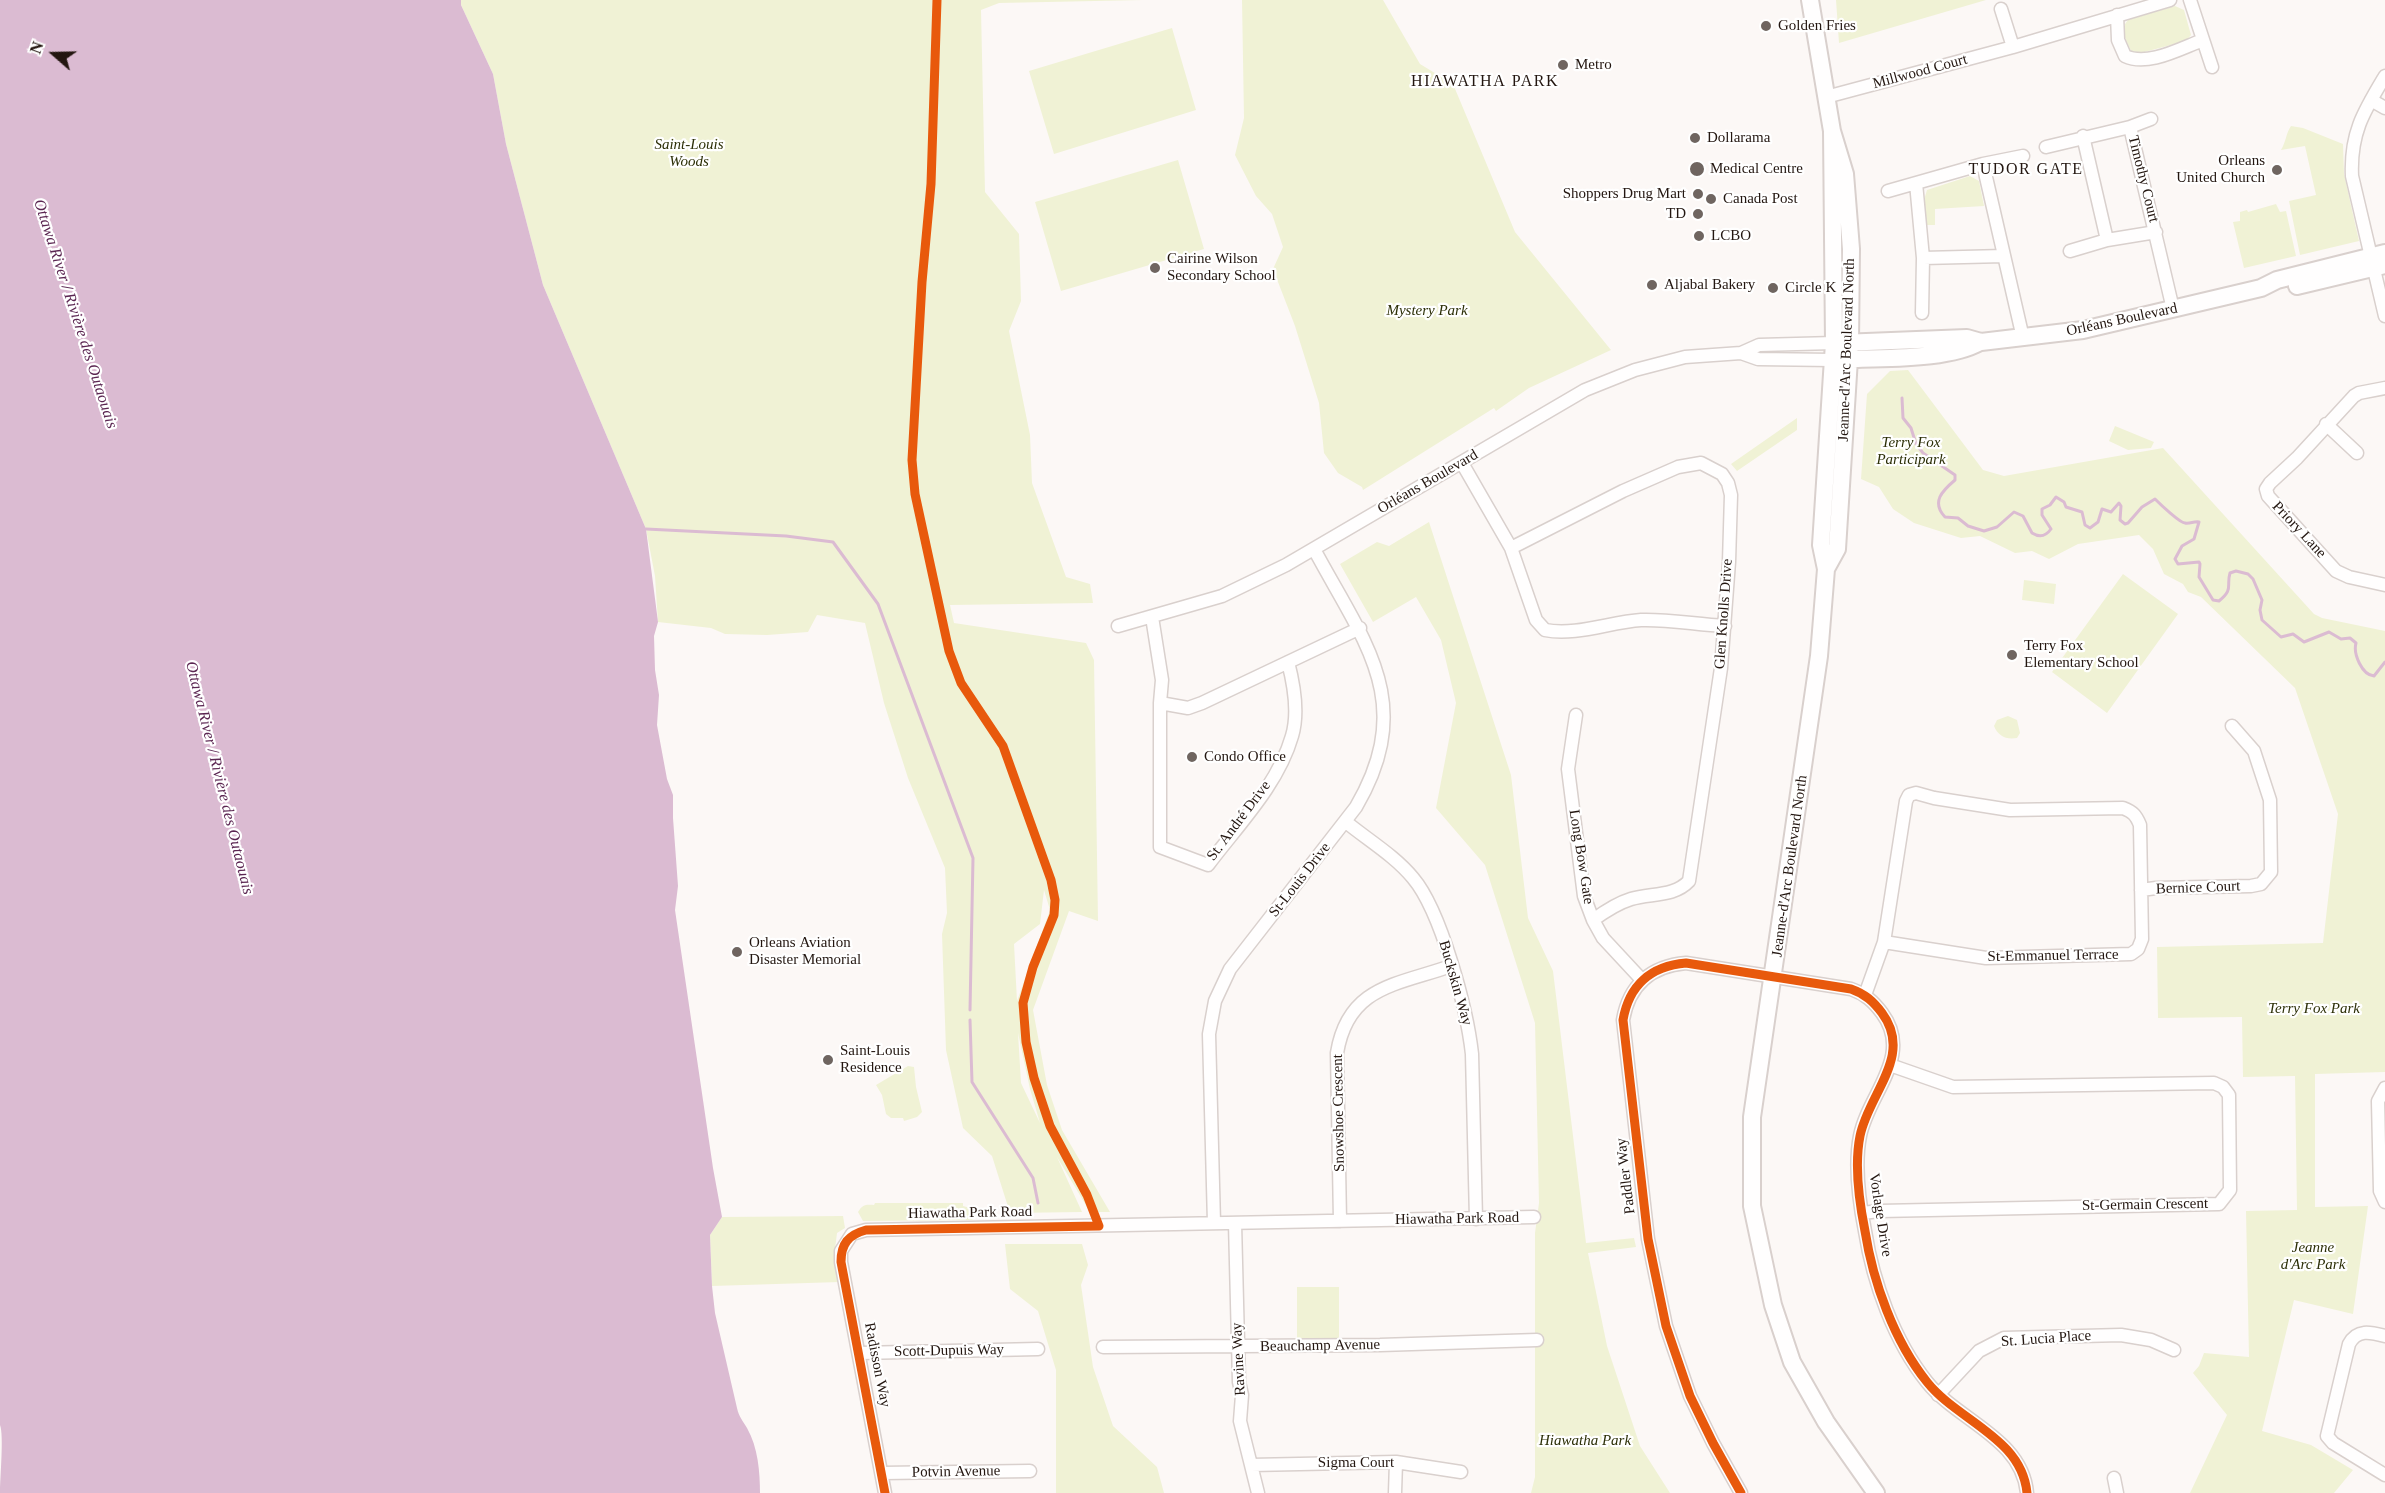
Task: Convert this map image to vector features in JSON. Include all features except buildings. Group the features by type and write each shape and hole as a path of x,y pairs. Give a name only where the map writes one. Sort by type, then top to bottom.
{"main road":[{"name":"Jeanne-d'Arc Boulevard North","path":"1810,0 1832,131 1841,351 1837,549 1826,569 1819,656 1752,1118 1752,1206 1773,1305 1792,1362 1826,1422 1876,1493"},
{"name":"Orléans Boulevard","path":"1841,351 1935,354 1968,349 1981,342 2083,330 2261,288 2277,280 2379,260"}],"street":[{"name":"Millwood Court","path":"1826,98 2013,47 2170,0"},
{"path":"2190,0 2212,67"},
{"path":"2001,9 2013,47"},
{"path":"2117,15 2118,40 2125,56 2135,61 2203,40"},
{"path":"2385,76 2358,125 2351,160 2352,176 2379,260 2385,316"},
{"path":"2371,100 2385,108"},
{"name":"Timothy Court","path":"2046,147 2084,136 2130,127 2151,118"},
{"name":"Timothy Court","path":"2130,127 2173,309"},
{"path":"2084,136 2107,240"},
{"path":"1888,191 1983,164 2023,156"},
{"path":"1983,164 2023,338"},
{"path":"1916,183 1923,258 1922,314"},
{"name":"Timothy Court","path":"2070,251 2107,240 2156,232"},
{"path":"1923,258 2004,256"},
{"name":"Orléans Boulevard","path":"1118,626 1222,596 1314,549 1585,390 1619,375 1685,357 1741,353 1759,345 1841,351"},
{"name":"Orléans Boulevard","path":"1741,353 1758,359 1841,351"},
{"name":"Priory Lane","path":"2385,388 2354,396 2266,489 2268,496 2336,571 2349,577 2385,585"},
{"path":"2326,424 2357,453"},
{"path":"1462,463 1511,548 1536,620 1545,630 1558,631 1643,620 1725,626"},
{"name":"Glen Knolls Drive","path":"1511,548 1678,467 1701,463 1722,474 1728,483 1731,495 1725,626 1709,760 1689,880 1682,889 1630,899 1593,920"},
{"name":"St-Louis Drive","path":"1214,1223 1209,1034 1211,1016 1219,990 1236,961 1346,822 1370,781 1382,737 1381,691 1377,669 1360,628 1314,549"},
{"name":"St. André Drive","path":"1152,618 1162,680 1160,847 1208,865 1266,788 1292,736 1296,714 1293,680 1288,662"},
{"path":"1160,703 1188,708 1202,704 1360,628"},
{"name":"Long Bow Gate","path":"1576,715 1568,769 1584,896 1603,938 1642,980"},
{"name":"Bernice Court","path":"2141,890 2251,886 2261,884 2268,878 2271,866 2270,800 2254,751 2232,726"},
{"name":"St-Emmanuel Terrace","path":"1865,995 1884,942 1906,801 1909,795 1916,794 2010,810 2116,808 2133,812 2140,825 2142,939 2138,949 2131,954 1986,958 1884,942"},
{"name":"Buckskin Way","path":"1346,822 1397,862 1419,885 1427,897 1451,966 1467,1018 1472,1054 1476,1219"},
{"path":"1642,980 1663,967 1686,963 1851,989 1865,995"},
{"name":"Snowshoe Crescent","path":"1340,1221 1337,1053 1346,1019 1361,1001 1381,988 1451,966"},
{"name":"Paddler Way","path":"1642,980 1629,997 1623,1020 1656,1285 1666,1326 1690,1396 1741,1493"},
{"name":"Vorlage Drive","path":"1865,995 1874,1002 1891,1028 1894,1051 1860,1133 1858,1166 1862,1213 1869,1254 1887,1308 1902,1341 1925,1380 1938,1395 2010,1451 2023,1471 2027,1493"},
{"name":"St-Germain Crescent","path":"1862,1213 2219,1204 2230,1190 2229,1095 2223,1087 2214,1083 1953,1087 1890,1065"},
{"path":"2385,1088 2378,1101 2380,1191 2385,1202"},
{"name":"Hiawatha Park Road","path":"845,1243 852,1234 866,1230 1534,1217"},
{"name":"Ravine Way","path":"1235,1223 1239,1382 1242,1395 1240,1420 1258,1493"},
{"name":"Radisson Way","path":"845,1243 841,1251 841,1262 885,1493"},
{"path":"2385,1336 2365,1332 2357,1334 2349,1344 2327,1436 2333,1443 2385,1475"},
{"name":"St. Lucia Place","path":"1938,1395 1979,1351 2004,1338 2121,1335 2151,1340 2174,1350"},
{"name":"Beauchamp Avenue","path":"1103,1347 1238,1347 1537,1340"},
{"name":"Scott-Dupuis Way","path":"860,1353 1038,1349"},
{"path":"1395,1493 1396,1462"},
{"name":"Sigma Court","path":"1251,1465 1396,1462 1461,1472"},
{"name":"Potvin Avenue","path":"882,1473 1030,1471"},
{"path":"2114,1478 2117,1493"}],"green space":[{"name":"Saint-Louis Woods","path":"461,0 1143,0 999,3 981,10 985,192 1019,234 1021,301 1009,331 1030,435 1032,483 1066,577 1090,584 1093,603 950,605 954,623 1086,643 1094,660 1098,921 1069,911 1033,1010 1047,1085 1062,1130 1110,1212 1090,1212 1057,1157 1082,1212 1010,1213 992,1156 963,1128 946,1050 942,934 947,913 945,868 908,778 884,703 865,623 817,615 808,632 767,635 725,634 711,628 658,622 655,576 646,529 543,285 506,144 493,74 461,5","holes":["1044,890 1050,910 1017,1001 1014,944 1040,924","1018,1033 1030,1089 1040,1123 1021,1083"]},
{"name":"Mystery Park","path":"1242,0 1383,0 1420,64 1453,84 1515,232 1611,350 1529,388 1496,411 1494,408 1363,490 1362,487 1338,473 1324,453 1319,403 1295,326 1273,269 1283,247 1272,214 1256,196 1235,155 1244,118"},
{"path":"1836,0 1986,0 1839,43"},
{"path":"2175,6 2184,10 2191,35 2186,41 2133,55 2124,32 2128,20"},
{"path":"1172,28 1196,110 1054,154 1029,71"},
{"path":"2291,126 2303,128 2343,144 2344,174 2359,241 2300,255 2289,201 2316,195 2305,146 2281,150"},
{"path":"1178,160 1204,249 1061,291 1035,202"},
{"path":"1970,176 1979,181 1984,206 1935,209 1935,225 1926,225 1924,200 1927,190"},
{"path":"2276,204 2280,212 2286,211 2296,256 2244,268 2233,222 2240,221 2240,212"},
{"path":"1908,370 1983,470 2004,476 2163,448 2314,614 2322,618 2385,631 2385,1072 2315,1074 2315,1207 2368,1206 2353,1314 2294,1300 2262,1431 2311,1445 2353,1470 2334,1493 2190,1493 2227,1415 2193,1373 2199,1366 2204,1353 2249,1357 2246,1211 2297,1210 2295,1076 2243,1077 2242,1017 2158,1018 2157,947 2323,943 2338,814 2295,688 2201,597 2188,592 2183,584 2164,574 2153,549 2139,535 2078,544 2049,559 2032,551 2015,553 1980,536 1961,538 1914,523 1893,509 1879,487 1861,479 1867,394 1890,371"},
{"path":"1797,418 1797,430 1737,471 1731,464"},
{"path":"2115,426 2154,442 2151,448 2128,450 2109,441"},
{"name":"Hiawatha Park","path":"1429,522 1511,775 1528,918 1553,971 1586,1243 1634,1238 1636,1247 1588,1253 1607,1346 1640,1446 1670,1493 1531,1493 1535,1477 1535,1233 1539,1203 1535,1023 1485,865 1436,808 1456,703 1441,640 1416,597 1373,622 1340,564 1377,542 1389,546"},
{"path":"2123,574 2178,614 2107,713 2052,672"},
{"path":"2024,580 2056,584 2054,604 2022,600"},
{"path":"2008,716 2017,720 2020,733 2017,738 2003,736 1994,726 1997,720"},
{"path":"908,1066 914,1067 922,1112 917,1117 904,1121 903,1118 891,1118 886,1114 882,1095 876,1085"},
{"path":"875,1203 963,1203 963,1206 974,1209 977,1216 972,1220 863,1221 858,1212 864,1206"},
{"path":"843,1216 845,1228 837,1233 835,1249 840,1282 712,1286 710,1235 722,1217"},
{"path":"1005,1244 1082,1244 1088,1265 1081,1285 1093,1367 1113,1426 1157,1467 1164,1493 1056,1493 1056,1370 1038,1311 1010,1289"},
{"path":"1297,1287 1339,1287 1339,1339 1297,1340"}],"water":[{"name":"Ottawa River / Rivière des Outaouais","path":"0,0 461,0 461,5 493,74 506,144 543,285 646,529 658,622 654,636 655,670 659,695 657,725 667,779 673,795 678,886 675,910 722,1217 710,1235 715,1313 738,1411 751,1435 756,1451 760,1493 0,1493 2,1447 0,1425"}],"waterway":[{"path":"1902,398 1903,418 1911,428 1916,444 1923,453 1955,475 1955,480 1940,497 1939,506 1945,517 1958,518 1968,526 1984,531 1997,527 2014,512 2023,516 2032,533 2040,536 2045,535 2051,529 2042,515 2042,509 2050,505 2056,497 2064,502 2066,507 2082,512 2085,525 2090,528 2098,522 2102,509 2111,512 2119,503 2121,506 2120,520 2125,524 2142,507 2155,499 2182,522 2199,522 2194,539 2182,546 2175,559 2178,564 2199,562 2199,577 2213,600 2219,601 2226,593 2230,573 2236,571 2248,574 2253,579 2262,600 2260,610 2262,620 2281,637 2293,634 2304,642 2329,632 2341,639 2350,638 2356,643 2356,653 2362,668 2374,676 2385,662"},
{"path":"646,529 786,536 833,542 878,604 973,858 970,1010"},
{"path":"970,1020 972,1082 1033,1178 1038,1203"}],"cycle path":[{"path":"885,1493 841,1262 842,1250 847,1241 866,1230 1099,1226 1087,1195 1050,1126 1034,1078 1026,1042 1023,1003 1033,967 1054,915 1055,900 1051,880 1003,746 961,683 949,651 915,494 912,460 922,282 931,184 937,0"},
{"path":"1741,1493 1690,1396 1666,1326 1648,1239 1623,1020 1630,997 1636,987 1652,973 1662,968 1686,963 1851,989 1868,998 1882,1013 1891,1029 1893,1044 1891,1060 1865,1120 1857,1159 1863,1220 1879,1290 1895,1330 1915,1366 1940,1396 1987,1432 2014,1458 2023,1474 2027,1493"}],"place":[{"name":"Golden Fries","path":"1766,26"},
{"name":"Metro","path":"1563,65"},
{"name":"Dollarama","path":"1695,138"},
{"name":"Medical Centre","path":"1697,169"},
{"name":"Orleans United Church","path":"2277,170"},
{"name":"Shoppers Drug Mart","path":"1698,194"},
{"name":"Canada Post","path":"1711,199"},
{"name":"TD","path":"1698,214"},
{"name":"LCBO","path":"1699,236"},
{"name":"Cairine Wilson Secondary School","path":"1155,268"},
{"name":"Aljabal Bakery","path":"1652,285"},
{"name":"Circle K","path":"1773,288"},
{"name":"Terry Fox Elementary School","path":"2012,655"},
{"name":"Condo Office","path":"1192,757"},
{"name":"Orleans Aviation Disaster Memorial","path":"737,952"},
{"name":"Saint-Louis Residence","path":"828,1060"}],"district":[{"name":"HIAWATHA PARK","path":"1485,82"},
{"name":"TUDOR GATE","path":"2026,170"}],"park label":[{"name":"Terry Fox Participark","path":"1911,452"},
{"name":"Terry Fox Park","path":"2314,1009"},
{"name":"Jeanne d'Arc Park","path":"2313,1256"}]}
